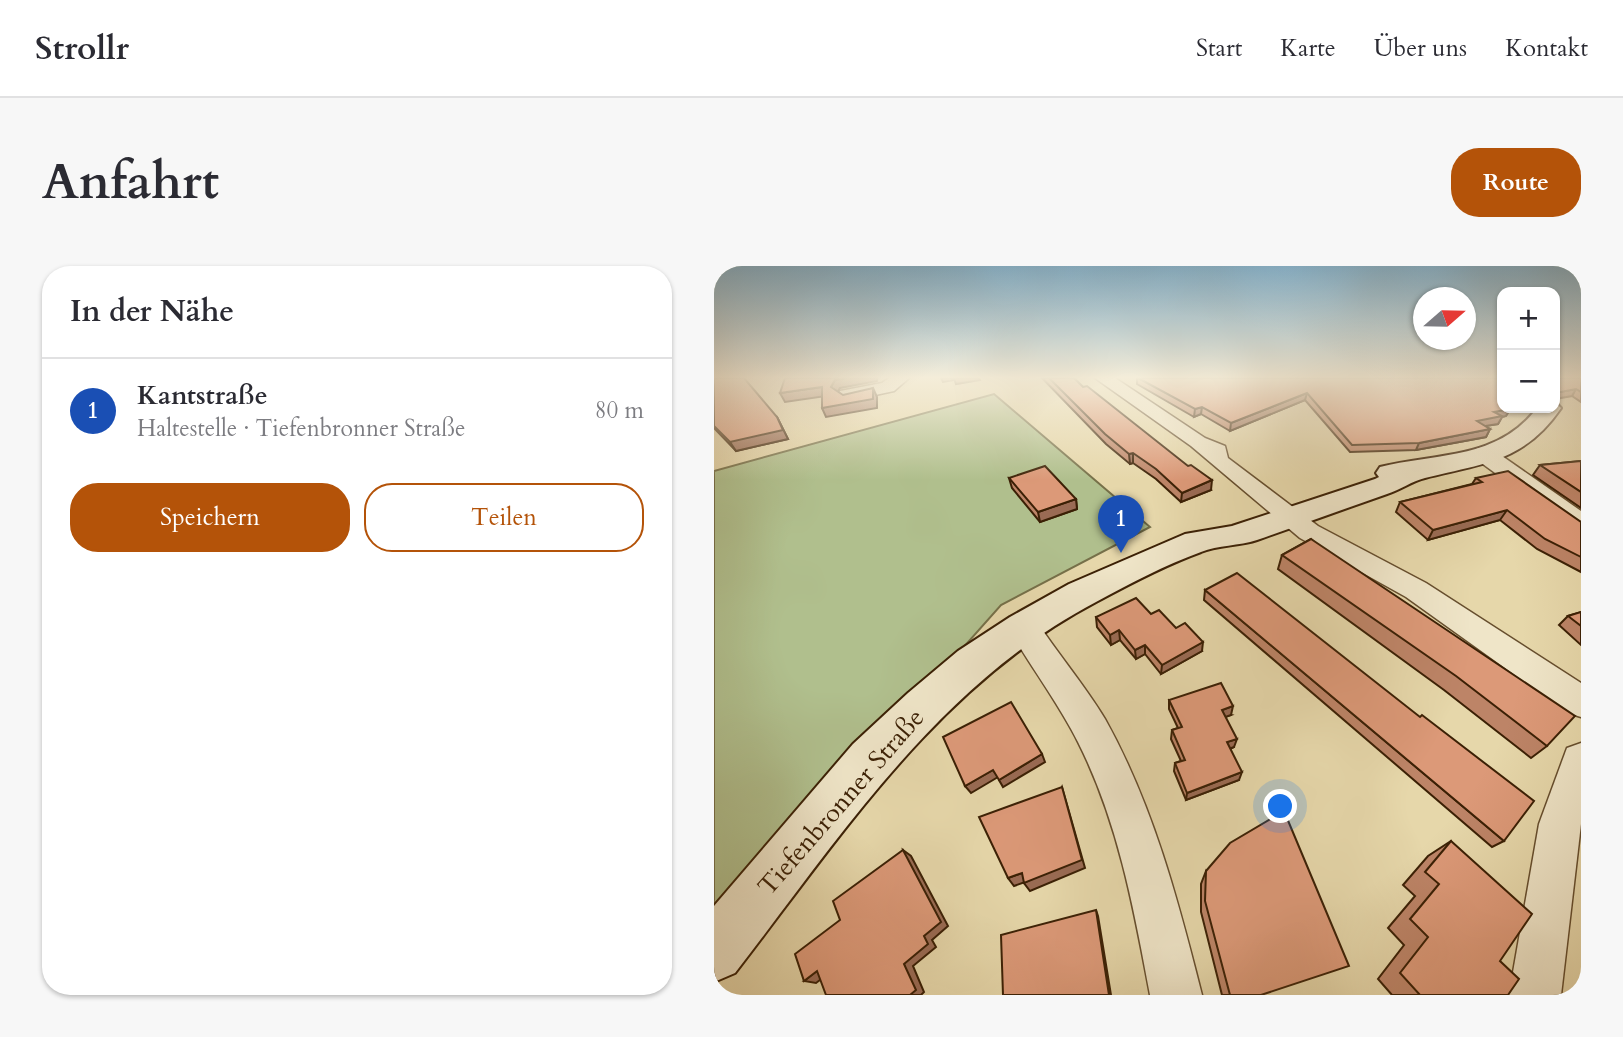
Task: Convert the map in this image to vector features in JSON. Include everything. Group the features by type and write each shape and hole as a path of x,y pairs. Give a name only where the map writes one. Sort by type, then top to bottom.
{"street":[{"path":"1155,412 1291,505 1308,532 1416,590 1581,702"},
{"name":"Tiefenbronner Straße","path":"714,952 870,760 923,706 972,663 1024,627 1082,593 1196,541 1236,536 1291,505 1385,485 1416,471 1484,454 1522,438 1535,428 1546,413"},
{"path":"1484,454 1581,523"},
{"path":"1024,627 1090,729 1126,803 1155,900 1175,995"},
{"path":"1535,995 1560,824 1581,761"}],"green space":[{"path":"928,412 1015,412 1150,527 1001,605 714,928 714,471"}],"building":[{"path":"714,412 773,412 783,430 730,442 714,426"},
{"path":"1083,412 1120,412 1188,466 1191,465 1212,480 1182,493 1156,469 1133,453 1129,454"},
{"path":"1211,412 1259,412 1231,423"},
{"path":"1323,412 1494,412 1502,416 1477,421 1490,429 1419,443 1352,445"},
{"path":"1581,461 1581,492 1540,465"},
{"path":"1045,466 1076,499 1038,512 1009,478"},
{"path":"1508,471 1581,522 1581,557 1545,539 1507,510 1433,530 1400,502 1482,482 1476,478"},
{"path":"1311,539 1575,716 1547,746 1456,676 1282,555"},
{"path":"1237,573 1420,717 1422,715 1534,801 1504,841 1205,590"},
{"path":"1136,598 1151,614 1159,610 1176,628 1185,623 1203,642 1162,665 1145,645 1135,650 1119,630 1110,635 1096,617"},
{"path":"1581,612 1581,626 1568,616"},
{"path":"1221,683 1233,706 1222,710 1237,739 1227,742 1242,772 1187,793 1175,763 1185,760 1172,730 1182,727 1169,700"},
{"path":"1011,702 1042,754 999,780 993,770 965,786 943,737"},
{"path":"1062,787 1082,860 1024,883 1022,873 1008,878 979,817"},
{"path":"1284,811 1349,966 1261,995 1230,995 1205,901 1206,871 1230,843"},
{"path":"1451,841 1532,914 1500,961 1519,979 1508,995 1420,995 1400,973 1428,937 1410,919 1439,884 1425,872"},
{"path":"903,850 941,922 924,936 928,944 904,964 916,990 910,995 826,995 817,971 804,981 795,954 840,920 833,901"},
{"path":"1096,910 1109,995 1003,995 1001,935"}],"place":[{"name":"Kantstraße","path":"1121,553"}]}
